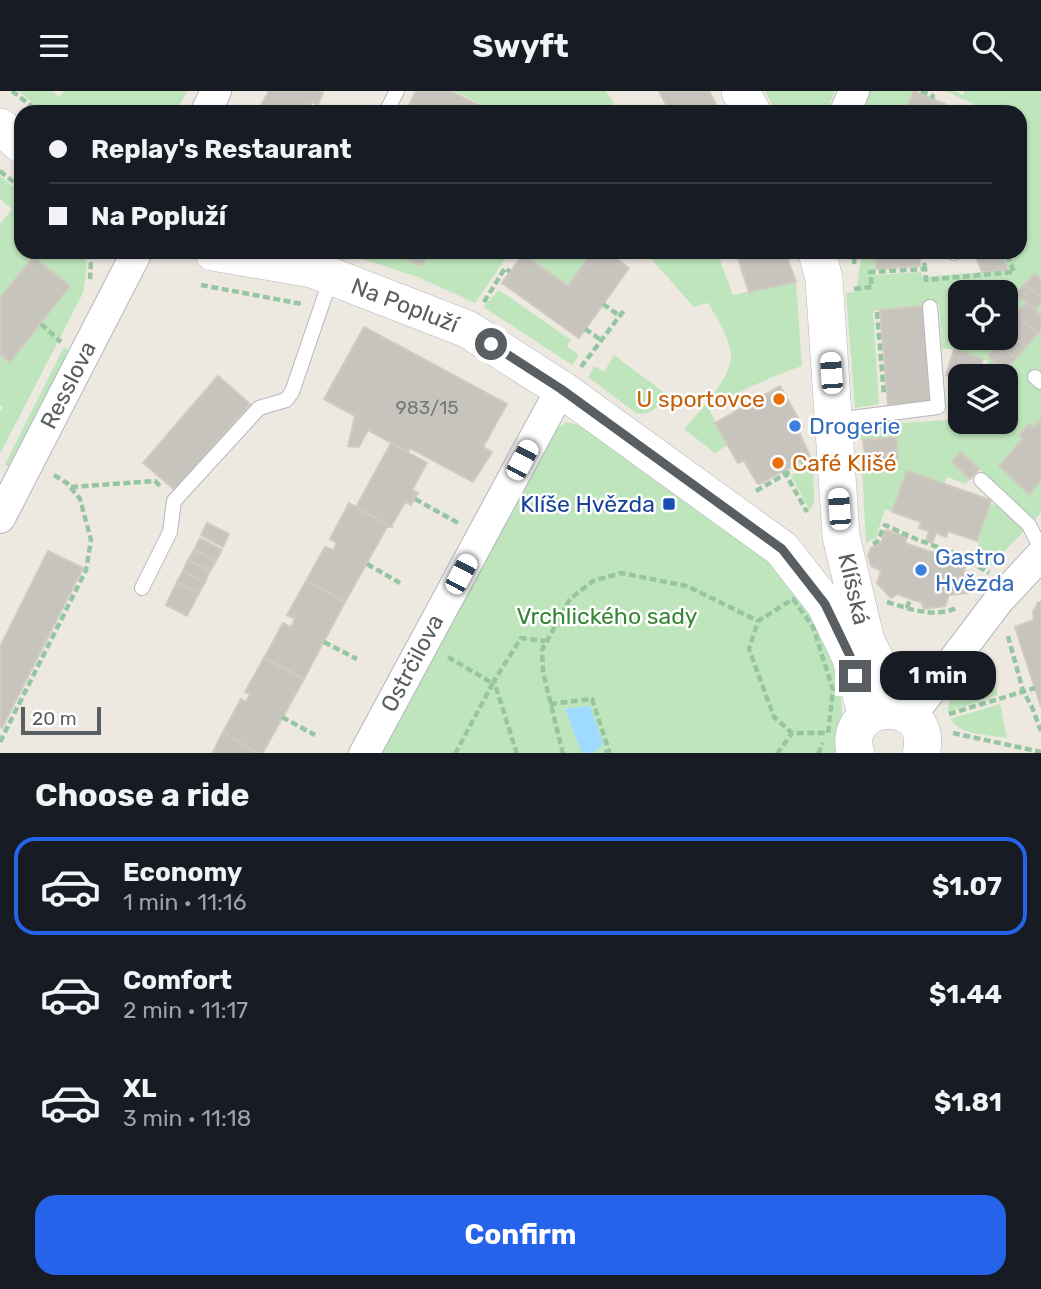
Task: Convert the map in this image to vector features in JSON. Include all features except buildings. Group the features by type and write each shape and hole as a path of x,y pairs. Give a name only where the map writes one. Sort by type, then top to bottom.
{"street":[{"path":"0,127 14,138"},
{"name":"Resslova","path":"0,518 133,259"},
{"name":"Klíšská","path":"819,259 824,279 841,535 866,641 904,715"},
{"name":"Na Popluží","path":"207,269 315,276 467,329 568,382 782,549 825,604 850,656 904,715"},
{"name":"Ostrčilova","path":"365,753 568,382"},
{"name":"Na Popluží","path":"782,549 821,555 841,535"},
{"path":"856,753 855,735 904,715 999,600 1041,555"},
{"path":"904,715 922,731 932,747"}],"lane":[{"path":"142,588 170,532 174,501 259,408 286,400 292,393 315,276"},
{"path":"834,420 938,407 930,307"},
{"path":"981,480 1029,525 1041,548"}],"path":[{"path":"12,91 30,105"},
{"path":"921,91 933,96 932,99"},
{"path":"0,171 14,182"},
{"path":"924,259 926,280 1014,272 1009,259"},
{"path":"482,304 505,268 510,272"},
{"path":"207,269 315,276"},
{"path":"846,290 872,288 870,272 925,269"},
{"path":"603,304 620,316"},
{"path":"568,382 625,309"},
{"path":"877,312 886,413"},
{"path":"41,324 61,342"},
{"path":"585,329 601,340"},
{"path":"749,495 808,461"},
{"path":"0,742 68,601 86,570 92,540 80,499 70,487 46,471"},
{"path":"785,472 841,535 877,542 885,525 959,555 990,573"},
{"path":"70,487 155,481 174,501"},
{"path":"415,499 467,528"},
{"path":"367,564 400,583"},
{"path":"563,753 543,672 542,650 570,600 593,581 621,573 687,586 758,621"},
{"path":"877,593 887,602 921,612 947,612 958,607 964,611"},
{"path":"793,599 813,627 833,690 828,733 792,733 774,717 748,649 758,621 793,599"},
{"path":"907,608 910,599"},
{"path":"1007,636 1023,691 1041,731"},
{"path":"456,753 493,682 521,638 545,641"},
{"path":"324,642 357,659"},
{"path":"451,659 493,682 516,753"},
{"path":"904,715 1035,688"},
{"path":"550,704 592,699 609,751 604,753"},
{"path":"282,717 315,735"},
{"path":"778,753 792,733"},
{"path":"932,747 1041,752"}],"green space":[{"path":"18,91 52,91 59,97 64,91 187,91 180,105 35,105"},
{"path":"454,91 606,91 614,104 480,105"},
{"path":"765,91 835,91 829,105 772,105"},
{"path":"870,91 914,91 908,105 864,105"},
{"path":"945,91 963,95 964,91 1041,91 1041,420 1033,428 1019,435 1023,439 999,466 1028,493 1041,480 1041,513 1034,520 961,452 970,479 966,484 947,477 944,484 907,471 892,512 885,509 875,540 866,543 862,467 866,464 898,460 896,437 860,440 857,437 857,426 948,420 948,434 1018,434 1018,364 1010,364 1026,347 1018,340 1018,280 948,280 948,349 942,349 939,304 873,311 879,404 855,408 846,293 856,292 861,259 875,259 876,275 921,272 922,277 1008,270 1004,259 1027,259 1027,105 974,105"},
{"path":"0,176 14,187 14,259 31,259 0,298 0,224 12,209 0,199"},
{"path":"36,259 85,259 87,267 83,293 0,454 0,412 3,408 0,405 0,354 10,362 70,286"},
{"path":"362,259 406,259 421,266 425,259 505,259 475,303 418,277"},
{"path":"531,259 587,259 568,286"},
{"path":"651,259 720,259 733,295 796,282 802,366 754,385 709,409 728,445 715,453 684,429 721,383 731,354 728,341 708,303 694,307"},
{"path":"499,290 571,340 567,346 579,355 572,365 485,308"},
{"path":"64,347 72,352 12,470 5,464"},
{"path":"957,350 992,350 988,356 997,364 987,364 988,361"},
{"path":"614,355 666,394 654,409 646,413 636,413 588,377 594,366 604,372"},
{"name":"Vrchlického sady","path":"567,422 580,426 792,579 839,664 842,714 835,753 374,753 552,431"},
{"path":"813,463 814,502 810,511 791,476"},
{"path":"990,504 1005,511 1024,531 988,568 980,550 979,536"},
{"path":"987,659 998,695 947,712 952,692"},
{"path":"1000,704 1007,738 968,731 950,719"}],"water":[{"path":"590,706 603,743 594,752 582,753 565,709"}],"place":[{"name":"U sportovce","path":"779,399"},
{"name":"Drogerie","path":"795,426"},
{"name":"Café Klišé","path":"778,463"},
{"name":"Klíše Hvězda","path":"669,504"},
{"name":"Gastro Hvězda","path":"921,570"}],"route":[{"path":"491,344 561,389 782,549 825,604 850,656 855,676"}]}
